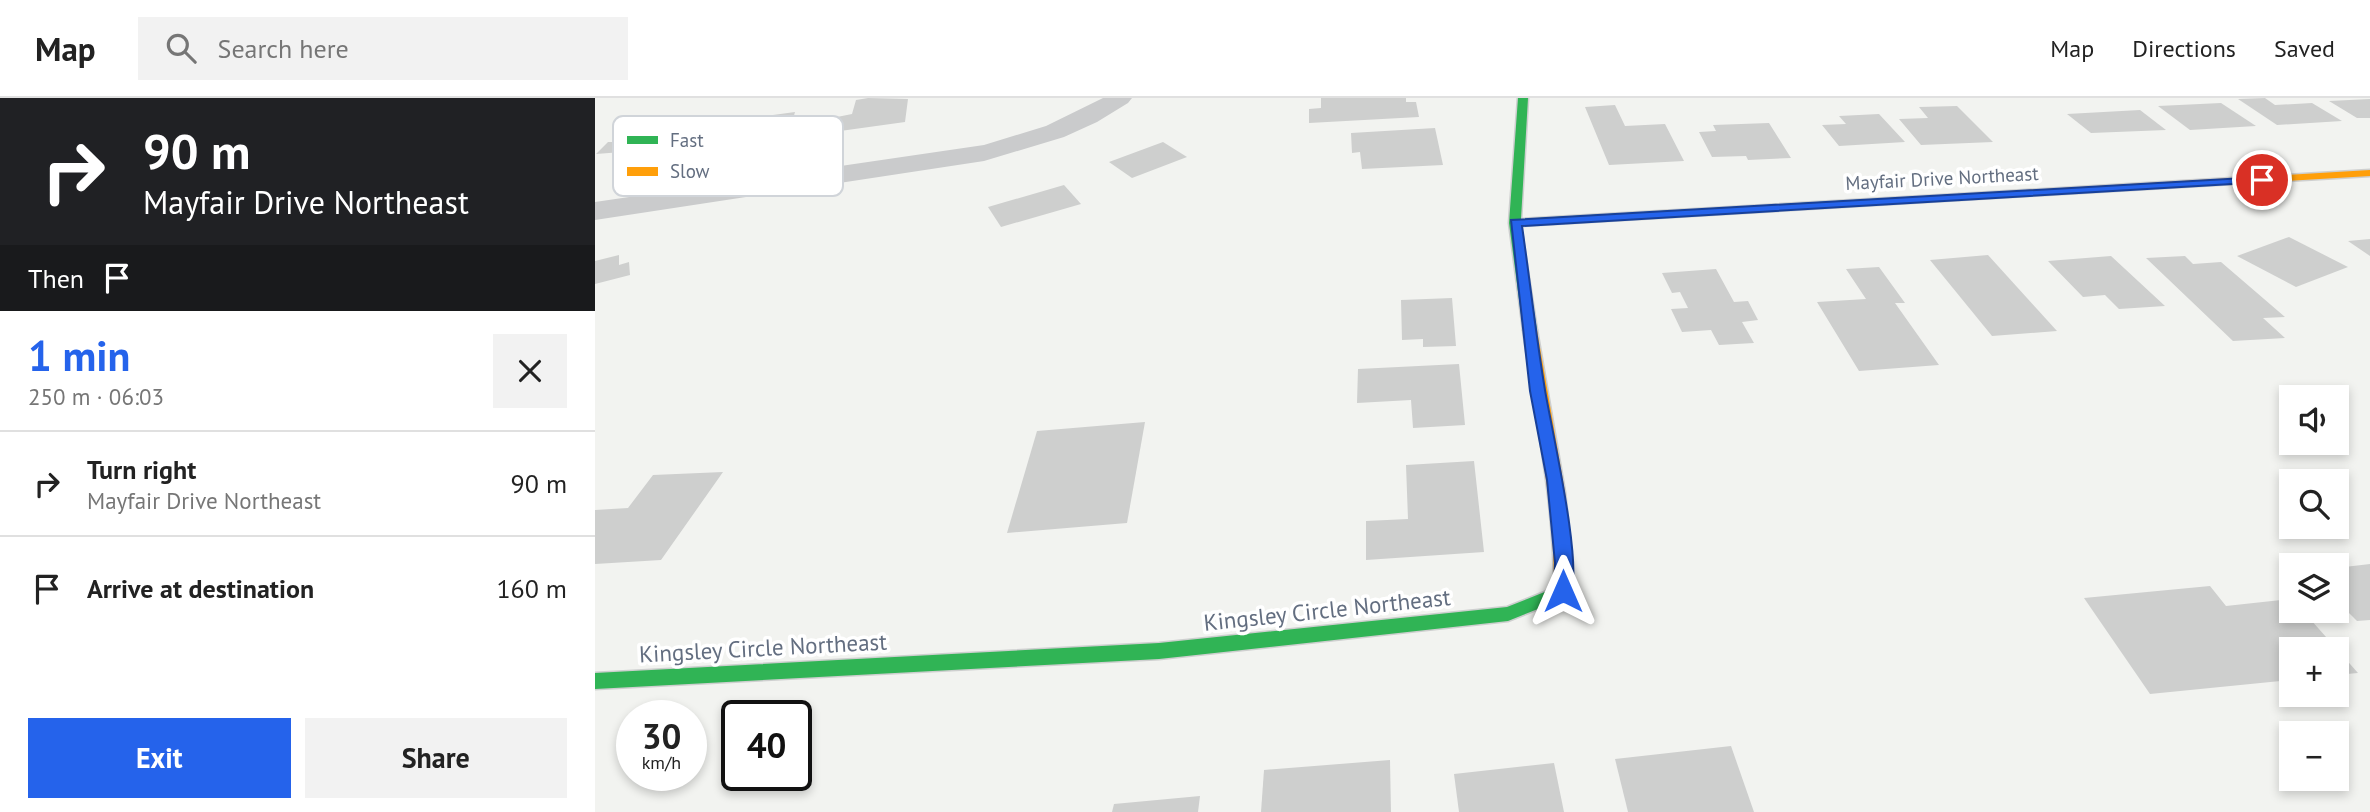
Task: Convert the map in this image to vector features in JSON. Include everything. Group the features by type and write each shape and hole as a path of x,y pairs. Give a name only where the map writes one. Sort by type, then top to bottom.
{"street":[{"path":"843,175 963,158 1038,137 1100,112 1120,98"},
{"name":"Kingsley Circle Northeast","path":"595,681 1159,651 1509,614 1563,591 1564,563 1555,480 1538,391 1515,223 1523,98"},
{"name":"Mayfair Drive Northeast","path":"1515,223 2370,173"},
{"path":"595,211 699,196"}],"building":[{"path":"1321,98 1406,98 1406,102 1416,102 1419,117 1309,123 1309,109 1321,108"},
{"path":"2265,98 2275,105 2312,103 2342,121 2277,125 2238,99"},
{"path":"908,99 905,122 843,131 842,116 852,114 856,100"},
{"path":"2370,99 2370,118 2357,118 2329,101"},
{"path":"2221,103 2256,126 2190,130 2158,106"},
{"path":"1615,105 1625,126 1665,124 1684,161 1609,165 1585,107"},
{"path":"1957,106 1993,142 1921,145 1899,119 1928,118 1919,107"},
{"path":"2140,110 2166,130 2091,133 2067,114"},
{"path":"795,112 794,116 766,116"},
{"path":"1879,114 1905,142 1839,146 1822,125 1846,124 1839,116"},
{"path":"1769,123 1791,158 1748,160 1746,156 1712,157 1699,132 1716,131 1713,125"},
{"path":"1435,128 1443,165 1362,169 1360,152 1352,153 1351,133"},
{"path":"608,142 613,142 613,153 596,154"},
{"path":"1163,142 1187,157 1132,178 1109,162"},
{"path":"1064,185 1081,204 1001,227 988,207"},
{"path":"2289,237 2348,267 2296,287 2237,256"},
{"path":"2370,239 2370,256 2348,241"},
{"path":"619,255 619,265 629,262 630,275 595,284 595,261"},
{"path":"1988,255 2057,331 1992,336 1930,260"},
{"path":"2111,256 2165,306 2119,309 2105,295 2083,297 2048,261"},
{"path":"2185,256 2193,264 2221,262 2285,317 2263,318 2285,338 2233,341 2146,258"},
{"path":"1879,267 1905,303 1895,303 1939,365 1859,371 1817,302 1866,299 1846,269"},
{"path":"1716,269 1734,302 1748,301 1758,320 1742,322 1754,343 1719,345 1711,330 1682,332 1671,309 1688,308 1680,292 1672,293 1662,273"},
{"path":"1452,298 1456,346 1423,347 1423,339 1402,340 1401,300"},
{"path":"1459,364 1465,425 1413,428 1411,400 1357,403 1358,369"},
{"path":"1145,422 1127,523 1007,533 1037,431"},
{"path":"1474,461 1484,552 1366,560 1366,521 1408,519 1406,465"},
{"path":"723,472 661,560 595,564 595,510 628,508 653,475"},
{"path":"2370,564 2370,620 2357,621 2349,613 2349,566"},
{"path":"2210,586 2226,606 2279,600 2279,623 2314,623 2326,637 2279,637 2279,681 2150,694 2084,598"},
{"path":"2349,663 2358,673 2349,674"},
{"path":"1731,746 1754,812 1628,812 1615,759"},
{"path":"1390,760 1391,812 1261,812 1264,770"},
{"path":"1554,763 1564,812 1459,812 1454,774"},
{"path":"1200,796 1198,812 1112,812 1114,804"}],"traffic: fast":[{"path":"1523,98 1515,223 1530,330"},
{"path":"1515,223 1959,197"},
{"path":"595,681 1159,651 1508,614 1552,596"}],"traffic: slow":[{"path":"1959,197 2370,173"},
{"path":"1530,330 1561,525 1563,591 1552,596"}],"route":[{"path":"1563,591 1564,563 1555,480 1538,391 1515,223 2262,180"}]}
